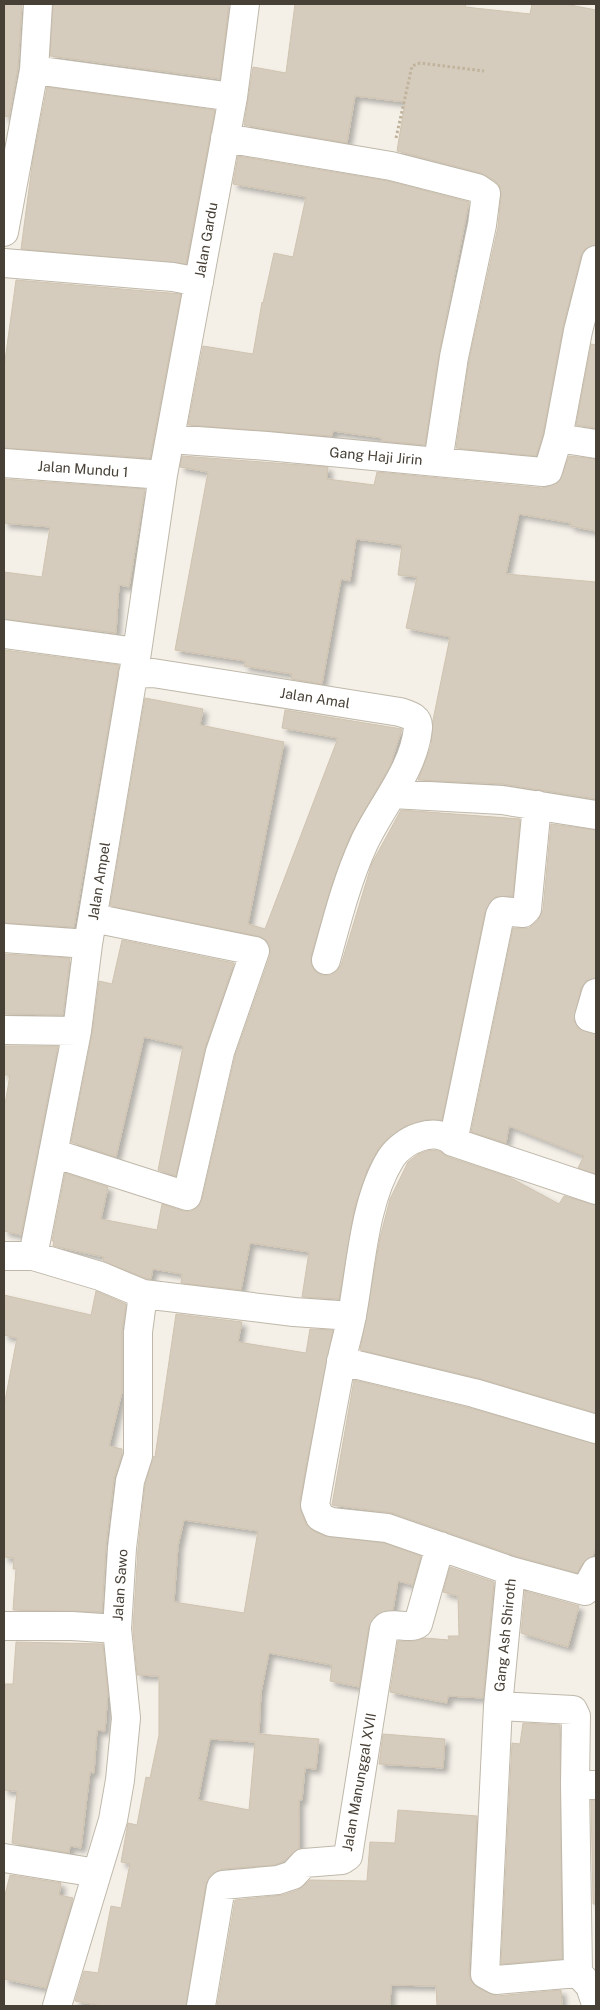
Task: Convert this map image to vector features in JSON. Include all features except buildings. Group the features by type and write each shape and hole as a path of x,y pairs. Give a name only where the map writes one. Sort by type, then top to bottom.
{"street":[{"path":"4,232 34,70 38,4"},
{"name":"Jalan Gardu","path":"163,475 233,97 245,4"},
{"path":"34,70 233,97"},
{"path":"225,138 391,166 477,188 486,194 482,225 454,357 438,462"},
{"path":"596,260 589,314 558,438 596,444"},
{"path":"4,263 173,277 198,282"},
{"name":"Gang Haji Jirin","path":"170,439 267,446 543,472 548,471 558,438"},
{"name":"Jalan Mundu 1","path":"4,463 163,475"},
{"name":"Jalan Ampel","path":"33,1256 77,1031 90,931 135,663 163,475"},
{"path":"4,634 135,663"},
{"name":"Jalan Amal","path":"135,663 153,674 294,694 400,712 413,716 417,721 418,729 408,762 392,794"},
{"path":"326,960 349,881 364,842 392,794 502,800 596,815"},
{"path":"453,1142 500,915 502,911 523,913 526,909 537,805"},
{"path":"4,938 90,931 255,951 220,1052 187,1196 53,1153"},
{"path":"596,993 589,1017 596,1019"},
{"path":"4,1030 77,1031"},
{"name":"Gang Ash Shiroth","path":"578,1973 496,1980 485,1974 498,1706 511,1571 387,1528 331,1522 320,1517 315,1505 341,1361 352,1316 360,1250 378,1188 391,1158 405,1143 422,1136 436,1134 447,1136 453,1142 596,1190"},
{"path":"4,1256 33,1256 100,1276 143,1294 286,1311 352,1316"},
{"name":"Jalan Sawo","path":"57,2006 113,1820 126,1718 116,1629 122,1548 130,1482 138,1456 138,1332 143,1294"},
{"path":"341,1361 474,1393 596,1429"},
{"name":"Jalan Manunggal XVII","path":"201,2006 221,1887 223,1885 278,1880 294,1875 304,1863 342,1860 348,1856 384,1630 391,1624 414,1626 418,1624 440,1546"},
{"path":"511,1571 585,1591 596,1571"},
{"path":"4,1626 72,1626 116,1629"},
{"path":"498,1706 573,1710 575,1712 586,1784 578,1973 590,1986 596,2004"},
{"path":"4,1858 97,1873"}],"path":[{"path":"391,166 412,66 420,63 484,71"}]}
